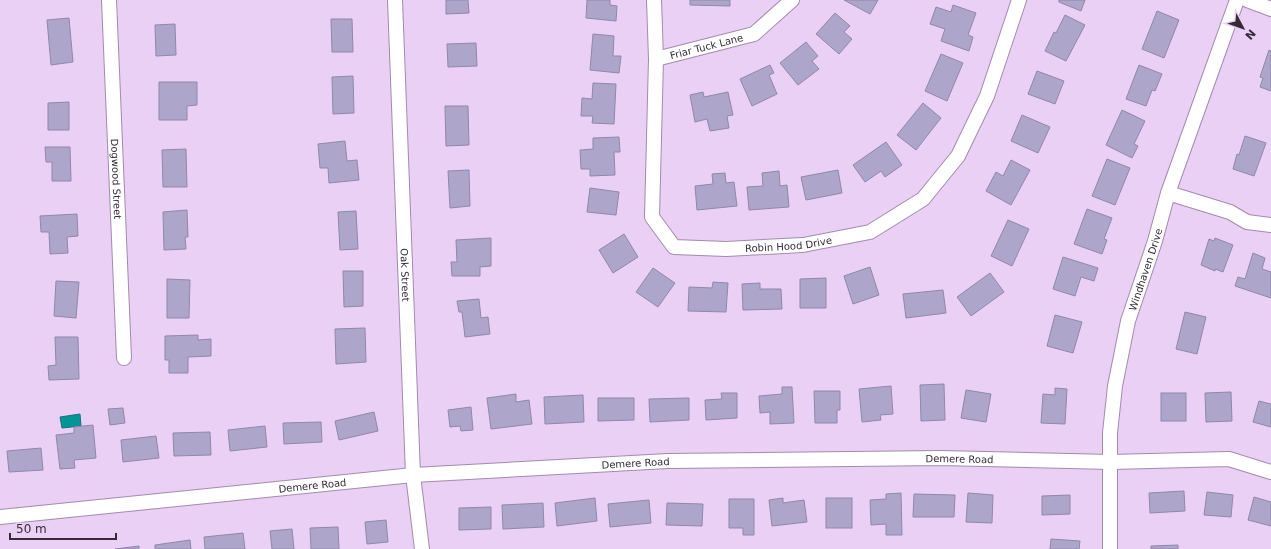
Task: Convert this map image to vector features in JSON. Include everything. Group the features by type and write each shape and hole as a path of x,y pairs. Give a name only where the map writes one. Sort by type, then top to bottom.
{"street":[{"name":"Dogwood Street","path":"109,0 124,358"},
{"name":"Oak Street","path":"395,0 413,475 422,549"},
{"name":"Robin Hood Drive","path":"654,0 656,59 652,217 674,247 726,249 803,245 870,232 923,199 958,156 987,96 1018,0"},
{"name":"Friar Tuck Lane","path":"656,59 754,34 792,0"},
{"name":"Windhaven Drive","path":"1110,549 1110,433 1114,386 1128,321 1155,241 1168,193 1237,0"},
{"path":"1246,0 1271,9"},
{"path":"1168,193 1230,212 1247,222 1271,225"},
{"name":"Demere Road","path":"0,517 413,475 668,460 940,458 1111,462 1229,459 1271,472"}],"shaded area":[{"path":"80,414 81,426 62,428 60,417"}],"building":[{"path":"446,0 468,0 469,13 446,14"},
{"path":"587,0 610,0 610,5 617,6 616,21 586,18"},
{"path":"690,0 730,0 730,6 690,5"},
{"path":"844,0 878,0 870,14"},
{"path":"1059,0 1085,0 1081,11 1059,2"},
{"path":"953,5 976,13 968,35 973,37 969,51 941,41 945,29 930,24 936,7 951,12"},
{"path":"1157,11 1179,20 1164,58 1142,49"},
{"path":"835,13 850,26 844,32 852,39 839,54 816,34"},
{"path":"1065,15 1085,25 1066,61 1045,51 1054,32 1056,33"},
{"path":"69,18 73,62 51,65 47,20"},
{"path":"331,19 352,19 353,52 332,52"},
{"path":"175,24 176,55 156,56 155,25"},
{"path":"593,34 614,36 613,56 621,56 619,73 590,70"},
{"path":"806,42 818,56 812,61 819,69 798,85 780,63"},
{"path":"476,43 477,66 448,67 447,44"},
{"path":"1269,50 1271,51 1271,91 1260,87 1263,78 1260,77"},
{"path":"941,54 963,63 947,101 925,91"},
{"path":"770,65 774,73 769,75 777,94 752,106 740,79"},
{"path":"1139,65 1162,74 1155,91 1152,90 1146,106 1126,99"},
{"path":"1037,71 1064,81 1055,104 1028,94"},
{"path":"353,76 354,113 333,114 332,77"},
{"path":"159,82 197,82 197,105 187,106 187,120 159,120"},
{"path":"593,83 616,84 614,124 592,123 593,116 581,116 582,98 592,99"},
{"path":"703,92 704,97 728,92 733,115 727,116 729,128 710,131 707,119 695,122 690,95"},
{"path":"69,102 69,130 48,130 48,103"},
{"path":"923,103 941,118 916,150 897,135"},
{"path":"445,106 468,106 469,145 446,146"},
{"path":"1122,110 1145,121 1134,144 1138,146 1132,158 1106,145"},
{"path":"1022,115 1050,127 1038,153 1011,141"},
{"path":"1245,136 1266,143 1254,176 1233,169 1237,154 1239,155"},
{"path":"619,137 620,152 614,152 615,175 590,176 590,169 581,169 580,150 593,149 593,138"},
{"path":"345,141 347,161 357,160 359,180 329,183 328,168 320,168 318,144"},
{"path":"886,142 902,165 885,177 881,171 865,182 853,165"},
{"path":"45,147 70,147 71,181 52,181 52,162 46,162"},
{"path":"186,149 187,187 163,187 162,150"},
{"path":"1107,159 1130,168 1115,205 1092,196"},
{"path":"1011,160 1030,170 1011,205 986,191 996,172 1003,176"},
{"path":"469,170 470,206 450,208 448,171"},
{"path":"838,170 842,193 806,200 801,177"},
{"path":"779,171 780,186 787,185 789,207 749,210 747,187 763,186 762,173"},
{"path":"725,173 726,183 734,182 737,206 697,210 695,186 713,184 712,174"},
{"path":"590,188 619,192 616,215 587,212"},
{"path":"1087,209 1112,218 1104,239 1107,240 1102,254 1074,244"},
{"path":"187,210 188,237 185,237 186,249 164,250 163,212"},
{"path":"356,211 358,249 340,250 338,212"},
{"path":"77,214 78,236 67,237 68,253 50,254 49,232 41,232 40,216"},
{"path":"1008,220 1029,229 1012,266 991,256"},
{"path":"624,234 638,257 613,273 599,250"},
{"path":"491,238 491,266 480,267 480,276 452,276 451,262 457,262 456,240"},
{"path":"1215,238 1233,245 1223,272 1215,269 1215,271 1201,265 1209,239 1214,241"},
{"path":"1253,253 1265,258 1262,269 1271,272 1271,298 1235,286 1238,277 1245,279"},
{"path":"1063,257 1098,268 1094,281 1081,277 1075,296 1053,289"},
{"path":"870,267 879,295 853,304 844,276"},
{"path":"653,268 675,283 658,307 636,292"},
{"path":"343,271 363,271 363,306 344,307"},
{"path":"990,273 1004,292 971,316 957,297"},
{"path":"826,278 826,308 800,308 800,279"},
{"path":"167,279 190,280 189,318 167,318"},
{"path":"56,281 79,282 76,318 54,316"},
{"path":"713,282 728,283 726,312 688,311 689,287 712,288"},
{"path":"760,283 760,289 781,289 782,309 743,310 742,284"},
{"path":"943,290 946,313 906,318 903,294"},
{"path":"479,299 481,318 488,317 490,334 465,337 462,312 459,312 457,301"},
{"path":"1185,312 1206,317 1197,354 1176,349"},
{"path":"1055,315 1082,322 1073,353 1047,346"},
{"path":"365,328 366,362 336,364 335,329"},
{"path":"198,335 198,340 211,339 211,356 188,357 188,373 169,373 169,360 165,360 165,336"},
{"path":"55,337 78,337 79,379 49,380 48,366 56,365"},
{"path":"944,384 945,420 921,421 920,385"},
{"path":"891,386 893,414 880,415 881,420 862,422 859,389"},
{"path":"782,387 792,387 794,423 770,424 770,412 760,413 759,396 782,394"},
{"path":"1055,388 1067,389 1065,424 1041,423 1043,394 1055,395"},
{"path":"966,390 991,394 986,422 961,418"},
{"path":"814,391 840,391 840,410 837,410 837,423 815,423"},
{"path":"1231,392 1232,421 1206,422 1205,393"},
{"path":"721,393 737,393 737,418 706,420 705,400 722,399"},
{"path":"1161,393 1186,393 1186,421 1161,421"},
{"path":"516,394 516,402 529,400 532,424 491,429 487,398"},
{"path":"583,395 584,422 545,424 544,397"},
{"path":"598,398 634,398 634,420 598,421"},
{"path":"689,398 689,420 650,422 649,399"},
{"path":"1259,401 1271,404 1271,427 1253,422"},
{"path":"471,407 473,430 461,431 460,426 450,427 448,410"},
{"path":"123,408 125,423 110,425 108,409"},
{"path":"374,412 378,431 339,440 335,421"},
{"path":"321,422 322,442 284,444 283,423"},
{"path":"93,425 96,458 74,460 75,468 60,469 56,435 74,433 74,427"},
{"path":"265,426 267,447 230,451 228,430"},
{"path":"210,432 211,455 174,456 173,433"},
{"path":"156,436 159,458 123,462 121,440"},
{"path":"41,448 43,470 9,472 7,451"},
{"path":"1184,491 1185,511 1150,513 1149,493"},
{"path":"1207,492 1233,495 1231,517 1204,515"},
{"path":"901,493 902,535 886,535 886,524 871,525 870,500 886,499 886,494"},
{"path":"968,493 993,495 992,523 966,522"},
{"path":"914,494 955,495 954,517 913,517"},
{"path":"1070,495 1070,514 1042,515 1042,496"},
{"path":"1254,497 1271,502 1271,526 1248,520"},
{"path":"595,498 597,521 557,526 555,503"},
{"path":"783,498 783,503 804,500 807,522 772,526 769,500"},
{"path":"826,498 852,498 852,528 826,528"},
{"path":"729,499 754,499 754,535 743,535 743,528 729,528"},
{"path":"649,500 651,523 610,527 608,504"},
{"path":"543,503 544,527 503,529 502,505"},
{"path":"667,503 703,504 702,526 666,525"},
{"path":"491,507 491,529 459,530 459,508"},
{"path":"386,520 388,542 367,544 365,522"},
{"path":"338,527 339,549 311,549 310,528"},
{"path":"292,529 294,549 272,549 270,531"},
{"path":"243,533 245,549 205,549 204,537"},
{"path":"1051,539 1080,541 1079,549 1050,549"},
{"path":"190,540 191,549 155,549 155,545"},
{"path":"1178,545 1178,549 1151,549 1151,546"},
{"path":"139,546 139,549 115,549"}]}
